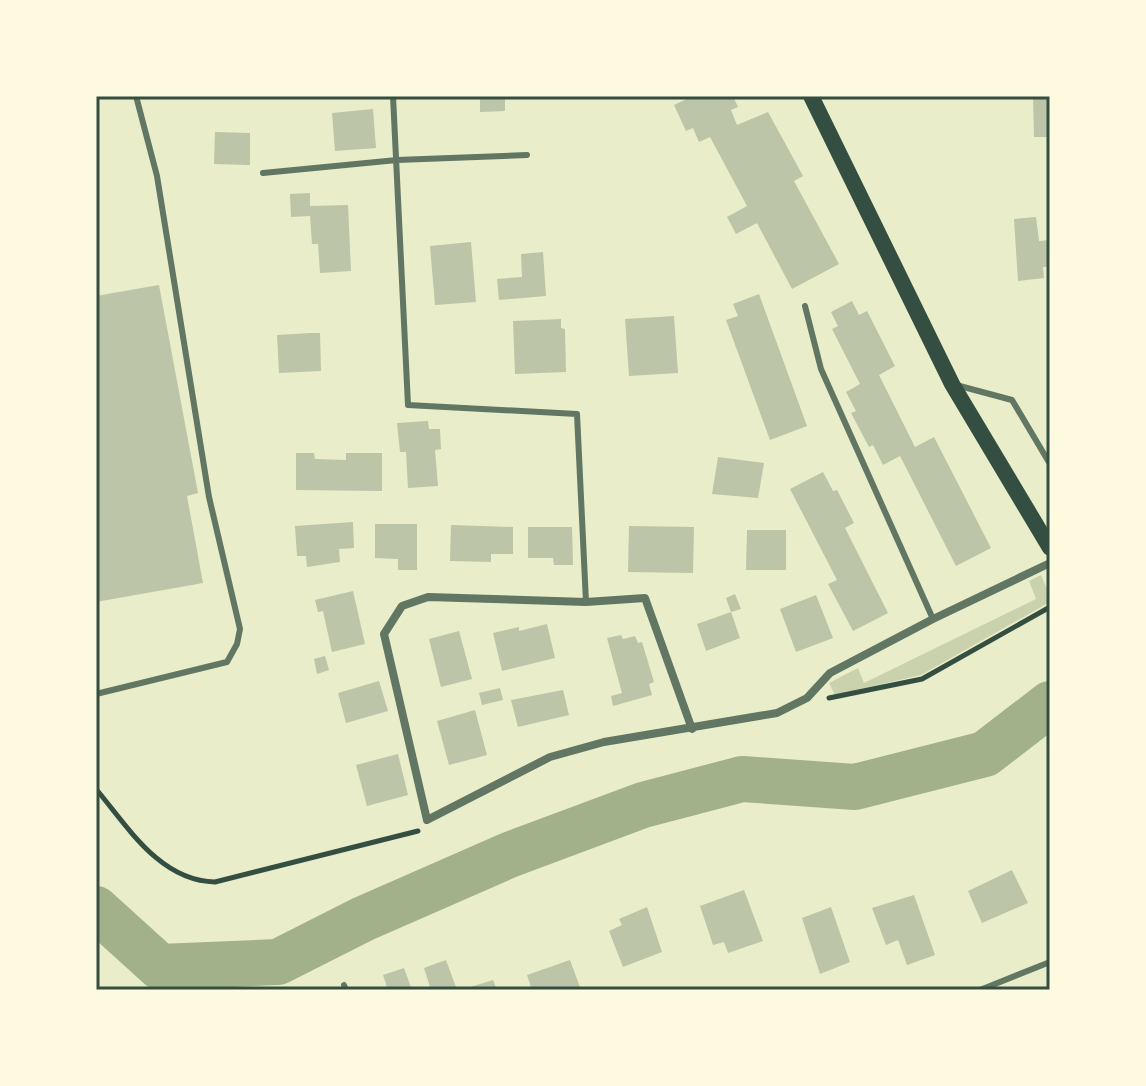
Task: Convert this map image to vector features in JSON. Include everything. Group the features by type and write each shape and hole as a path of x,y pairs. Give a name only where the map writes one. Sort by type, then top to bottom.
{"main road":[{"path":"811,96 952,384 1050,548"}],"street":[{"path":"692,729 645,598 586,602 428,597 402,606 384,634 429,824 550,757 604,742 692,729 777,713 807,698 830,673 1050,563"}],"lane":[{"path":"96,694 227,662 237,644 240,629 204,467 157,176 136,96"},
{"path":"393,96 408,405 577,414 586,602"},
{"path":"263,173 397,160 527,155"},
{"path":"805,306 821,369 933,619"},
{"path":"952,384 1012,400 1050,464"},
{"path":"980,990 1050,962"}],"path":[{"path":"789,707 922,679 1050,607"},
{"path":"96,789 151,855 197,882 215,882 429,824"}],"green space":[{"path":"1041,575 1050,602 921,675 835,695 829,683 858,668 864,683 1036,599 1029,581"}],"building":[{"path":"480,96 505,96 505,111 480,112"},
{"path":"693,96 733,96 738,107 731,110 737,125 768,112 803,176 794,181 839,264 792,289 757,223 736,234 727,217 747,206 710,137 699,142 693,128 686,131 674,105"},
{"path":"1033,96 1050,96 1050,137 1034,137"},
{"path":"373,109 376,148 335,151 332,113"},
{"path":"215,132 250,133 250,165 214,164"},
{"path":"310,193 310,206 348,205 351,271 320,273 318,244 312,244 310,216 291,217 290,194"},
{"path":"1036,217 1039,241 1050,240 1050,267 1043,267 1044,278 1018,281 1014,219"},
{"path":"471,242 476,302 435,305 430,246"},
{"path":"543,252 546,296 499,300 497,279 522,277 521,254"},
{"path":"159,285 198,493 187,496 203,583 96,602 96,296"},
{"path":"759,294 807,426 770,440 726,320 738,316 733,304"},
{"path":"852,301 859,315 867,311 895,366 879,375 915,447 934,437 991,548 956,566 900,456 883,465 873,445 869,447 851,413 856,411 846,392 860,384 832,329 838,326 831,312"},
{"path":"674,316 678,373 629,376 625,319"},
{"path":"561,319 561,328 565,329 566,372 515,374 513,321"},
{"path":"320,333 321,371 279,373 277,335"},
{"path":"428,421 429,429 440,429 441,449 435,450 438,486 408,488 406,452 400,452 397,423"},
{"path":"296,453 314,453 315,459 346,460 346,453 382,453 382,491 296,490"},
{"path":"718,457 764,463 758,498 712,494"},
{"path":"823,472 833,491 837,490 854,523 845,528 888,613 853,631 828,584 837,580 790,489"},
{"path":"353,522 354,548 339,549 340,562 307,567 306,556 297,556 295,526"},
{"path":"375,524 417,524 417,570 398,570 398,559 375,558"},
{"path":"451,525 513,527 513,554 491,554 491,562 450,561"},
{"path":"629,526 694,527 693,573 628,572"},
{"path":"528,527 572,527 573,565 554,565 553,558 528,558"},
{"path":"747,530 786,530 786,570 746,570"},
{"path":"353,591 365,644 332,652 323,611 318,612 315,600"},
{"path":"735,594 741,609 731,612 726,598"},
{"path":"816,595 833,638 796,652 780,609"},
{"path":"731,612 740,638 706,651 697,624"},
{"path":"547,624 555,658 502,671 493,633"},
{"path":"459,631 472,679 441,687 429,639"},
{"path":"621,635 623,639 635,636 638,643 642,642 654,682 649,684 652,695 613,706 611,696 622,693 607,638"},
{"path":"325,656 329,670 317,674 314,659"},
{"path":"379,681 388,711 346,723 338,693"},
{"path":"500,688 503,700 482,705 479,693"},
{"path":"563,690 569,715 518,727 511,700"},
{"path":"475,710 487,755 449,765 437,721"},
{"path":"398,754 408,795 367,806 356,765"},
{"path":"1012,870 1028,903 982,923 968,891"},
{"path":"744,890 763,941 728,953 724,942 713,945 700,906"},
{"path":"914,895 935,955 907,965 898,940 886,945 872,908"},
{"path":"647,907 662,952 623,967 609,931 622,925 619,919"},
{"path":"831,907 850,962 820,974 802,918"},
{"path":"446,960 457,990 431,990 424,968"},
{"path":"570,960 581,990 532,990 527,975"},
{"path":"404,968 412,990 388,990 383,975"},
{"path":"493,980 497,990 464,990 464,989"}],"waterway":[{"path":"96,909 160,967 278,962 363,919 509,855 643,805 742,779 855,787 985,754 1050,704"}]}
